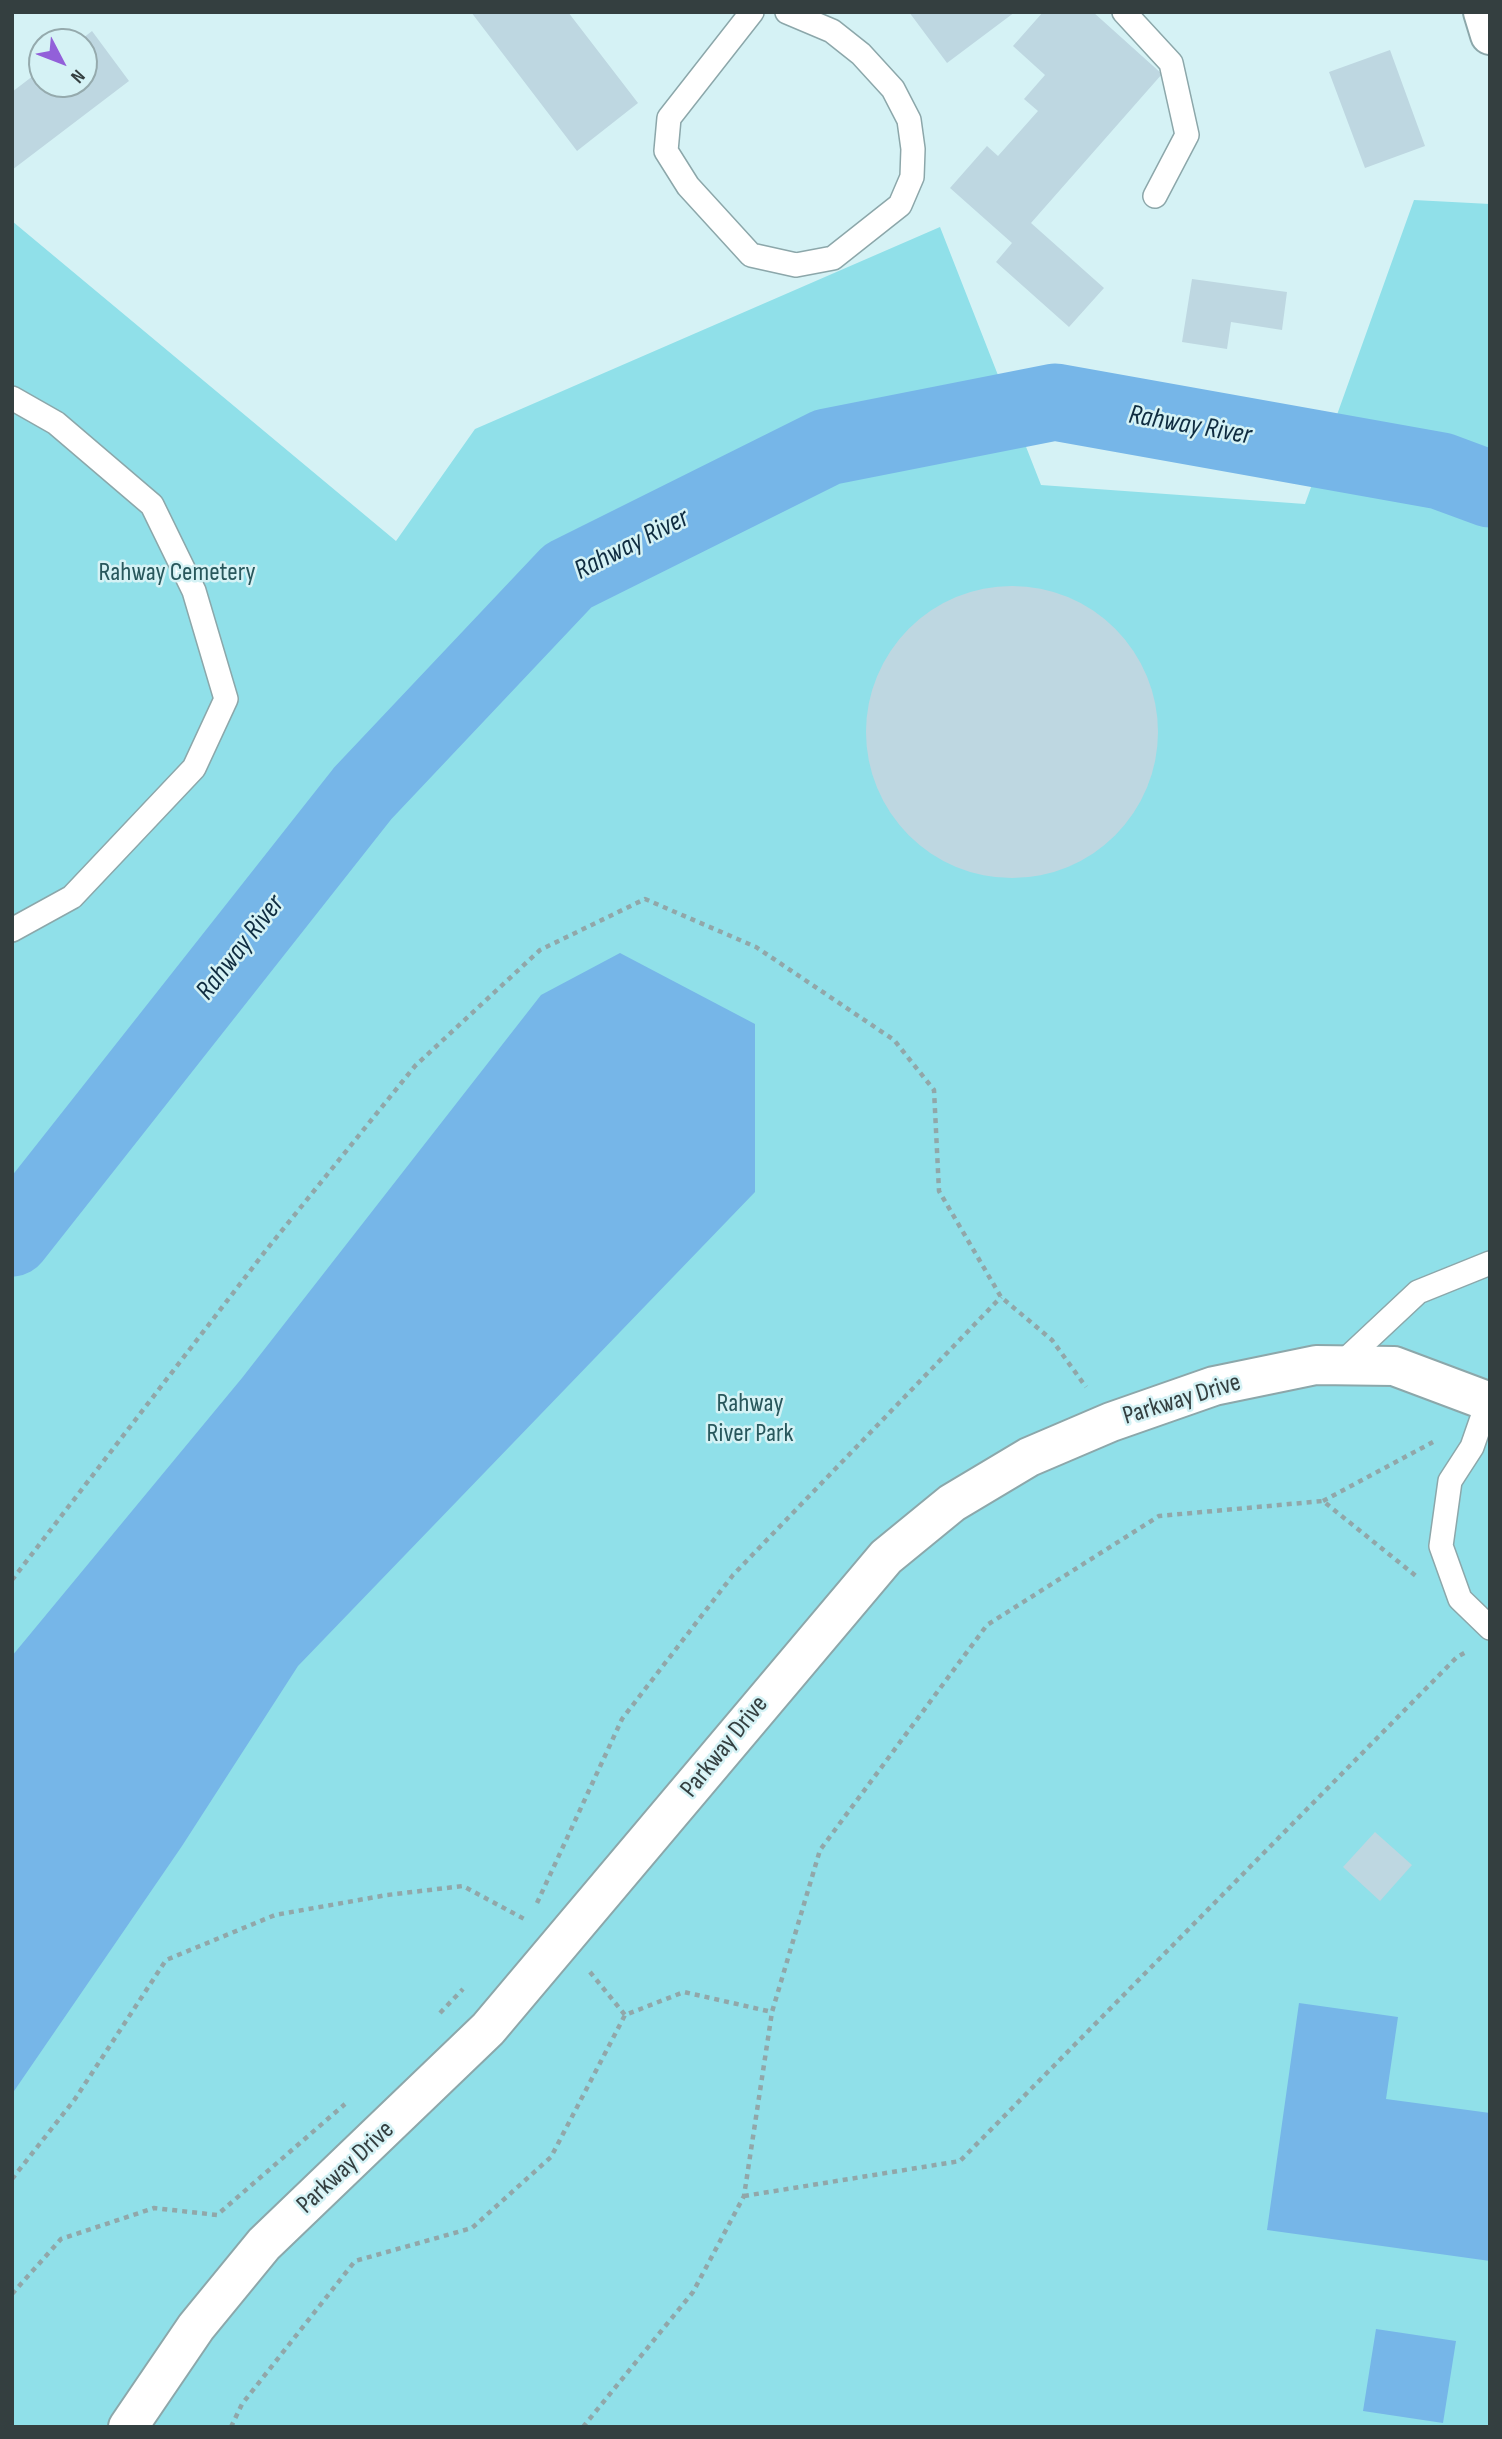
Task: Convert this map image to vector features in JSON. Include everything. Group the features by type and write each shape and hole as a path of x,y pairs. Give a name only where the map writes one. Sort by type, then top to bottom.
{"street":[{"path":"1483,12 1490,35"},
{"name":"Parkway Drive","path":"128,2427 197,2328 264,2244 488,2029 886,1557 952,1503 1029,1457 1111,1422 1214,1386 1317,1365 1394,1366 1489,1401"}],"lane":[{"path":"752,12 669,118 666,151 688,186 751,256 796,265 833,258 900,205 912,177 913,149 909,120 893,89 861,54 832,31 787,12"},
{"path":"1124,12 1171,63 1187,135 1155,196"},
{"path":"12,398 56,423 152,505 194,592 226,699 194,768 72,897 12,930"},
{"path":"1340,1365 1418,1292 1490,1263"},
{"path":"1489,1401 1472,1447 1450,1481 1441,1546 1460,1599 1490,1628"}],"path":[{"path":"12,1580 267,1249 415,1066 540,950 645,899 756,947 894,1040 934,1090 939,1191 1001,1297 1052,1340 1111,1422"},
{"path":"519,1931 528,1922 622,1719 733,1575 1001,1297"},
{"path":"583,2427 693,2292 744,2196 772,2012 820,1850 987,1625 1159,1516 1323,1501 1442,1438 1472,1447"},
{"path":"1323,1501 1426,1585"},
{"path":"744,2196 960,2161 1457,1657 1469,1650"},
{"path":"12,2179 75,2099 166,1960 275,1915 387,1895 463,1886 528,1922"},
{"path":"434,2019 472,1980"},
{"path":"231,2427 242,2404 355,2261 472,2228 551,2157 625,2015 684,1992 772,2012"},
{"path":"12,2294 61,2239 154,2208 217,2215 347,2102"}],"green space":[{"name":"Rahway River Park","path":"1414,200 1490,204 1490,2427 12,2427 12,221 396,541 475,429 940,227 1041,485 1305,504"}],"shaded area":[{"path":"620,953 755,1024 755,1192 298,1666 182,1846 12,2094 12,1656 242,1378 541,995"},
{"path":"1299,2003 1398,2017 1386,2099 1490,2113 1490,2261 1267,2230"},
{"path":"1376,2329 1456,2341 1443,2423 1363,2411"}],"building":[{"path":"471,12 568,12 638,103 577,151"},
{"path":"909,12 1015,12 947,63"},
{"path":"1043,12 1093,12 1162,74 1031,223 1104,288 1069,327 996,262 1012,243 950,188 987,146 998,156 1038,111 1024,99 1045,75 1013,46"},
{"path":"98,39 129,81 12,170 12,92 28,80 28,98 98,98"},
{"path":"1390,50 1425,146 1365,168 1329,72"},
{"path":"1192,279 1287,292 1282,330 1231,322 1227,349 1182,342"},
{"path":"998,586 1026,586 1054,592 1081,603 1105,619 1125,639 1141,663 1152,690 1156,703 1156,761 1141,801 1125,825 1105,845 1081,861 1054,872 1026,878 998,878 970,872 943,861 919,845 899,825 883,801 872,774 866,746 866,718 872,690 883,663 899,639 919,619 943,603 970,592"},
{"path":"1375,1832 1412,1865 1380,1901 1343,1867"}],"waterway":[{"name":"Rahway River","path":"12,1238 363,793 568,576 827,447 1055,402 1441,471 1490,489"}],"park label":[{"name":"Rahway Cemetery","path":"177,573"}]}
